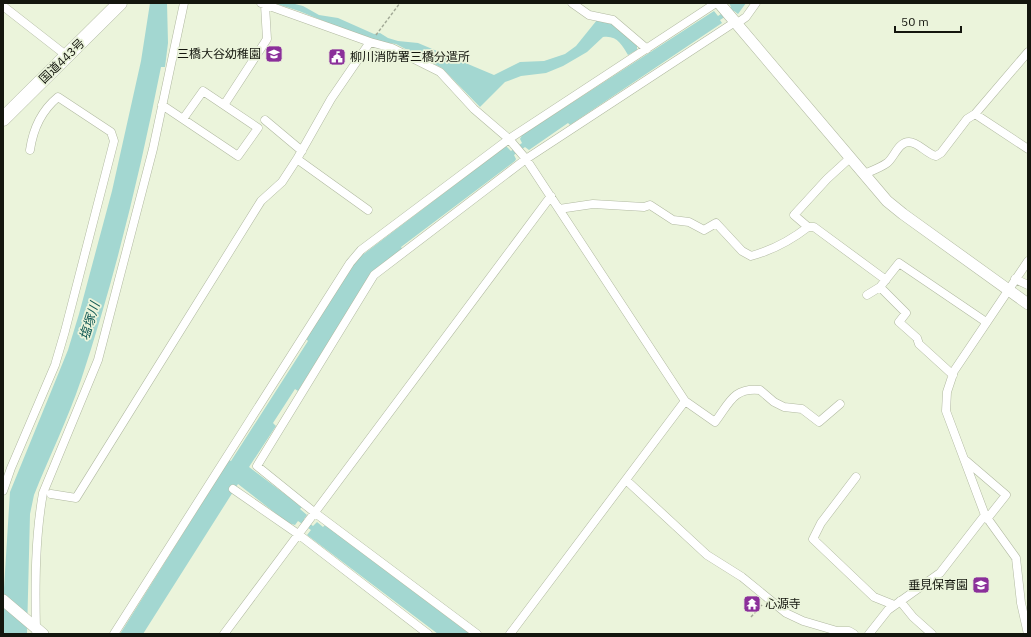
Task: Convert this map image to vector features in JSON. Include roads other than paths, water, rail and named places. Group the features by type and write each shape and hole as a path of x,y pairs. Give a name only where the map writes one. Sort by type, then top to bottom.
{"highway":[{"name":"国道443号","path":"3,119 120,3"}],"street":[{"path":"38,632 37,566 40,510 43,492 98,360 132,232 184,3"},
{"path":"572,3 589,15 613,20 647,49"},
{"path":"478,634 314,512 257,466 374,275 526,159 734,21 746,17 756,3"},
{"path":"224,105 267,40 263,4 370,42 392,48 440,72 474,109 509,139 526,159 685,401 715,422 737,393 744,390 760,390 774,402 784,407 802,409 819,422 840,404"},
{"path":"114,634 350,263 361,250 509,139 719,4 887,201 1028,304"},
{"path":"3,6 67,56"},
{"path":"50,494 76,498 261,201 282,182 302,151 331,99 370,42"},
{"path":"864,174 887,163 903,144 909,142 936,156 941,153 967,119 975,114 1028,52"},
{"path":"162,105 238,156 258,128 203,91 183,119"},
{"path":"3,490 55,365 66,331 114,141 111,132 58,97 50,103 38,121 32,134 30,150"},
{"path":"975,114 1028,149"},
{"path":"265,120 302,151"},
{"path":"808,227 794,215 822,184 850,158"},
{"path":"297,159 368,210"},
{"path":"224,634 551,196"},
{"path":"559,209 593,204 644,207 650,205 673,220 689,222 700,229 704,230 716,223 742,251 751,256 772,250 792,240 808,227 814,227 886,280"},
{"path":"1028,261 986,322 953,375 947,392 946,411 962,458 986,517 1016,558 1021,603 1028,634"},
{"path":"868,295 880,287 899,263 986,322"},
{"path":"1015,279 1028,285"},
{"path":"880,287 906,313 899,322 953,375"},
{"path":"510,634 685,401"},
{"path":"869,634 897,603 940,573 1006,495 962,458"},
{"path":"856,477 821,523 813,538 874,597 897,603 932,634"},
{"path":"626,480 707,555 742,577 786,613 836,633 849,631 854,634"},
{"path":"233,488 298,534 428,634"},
{"path":"3,600 38,632"}],"water":[{"name":"塩塚川","path":"150,3 167,3 168,43 165,67 161,67 126,225 105,303 81,380 34,495 30,514 27,634 4,634 3,604 10,492 68,350 79,314 112,191 141,61"},
{"path":"274,3 291,3 303,6 319,15 338,18 374,34 380,33 388,38 398,41 418,43 494,75 520,62 544,61 565,54 576,46 597,20 612,23 637,43 637,50 628,55 621,44 615,39 603,37 587,52 563,66 546,73 521,76 505,82 480,107 442,68 396,44 373,41 299,11"},
{"path":"729,3 746,3 738,14 734,11 720,20 722,23 570,125 568,123 529,150 525,147 514,155 516,159 515,161 401,247 403,250 372,273 298,391 295,389 273,423 276,426 249,467 302,507 300,509 307,515 304,519 313,526 317,522 323,527 325,525 470,634 438,634 307,535 311,530 298,521 295,525 288,523 238,484 143,634 120,634 229,460 231,461 308,341 306,339 353,264 361,256 506,146 511,151 522,143 520,139 522,135 714,11 718,16 731,7"}],"place":[{"name":"三橋大谷幼稚園","path":"274,54"},
{"name":"柳川消防署三橋分遣所","path":"337,57"},
{"name":"垂見保育園","path":"981,585"},
{"name":"心源寺","path":"752,604"}]}
